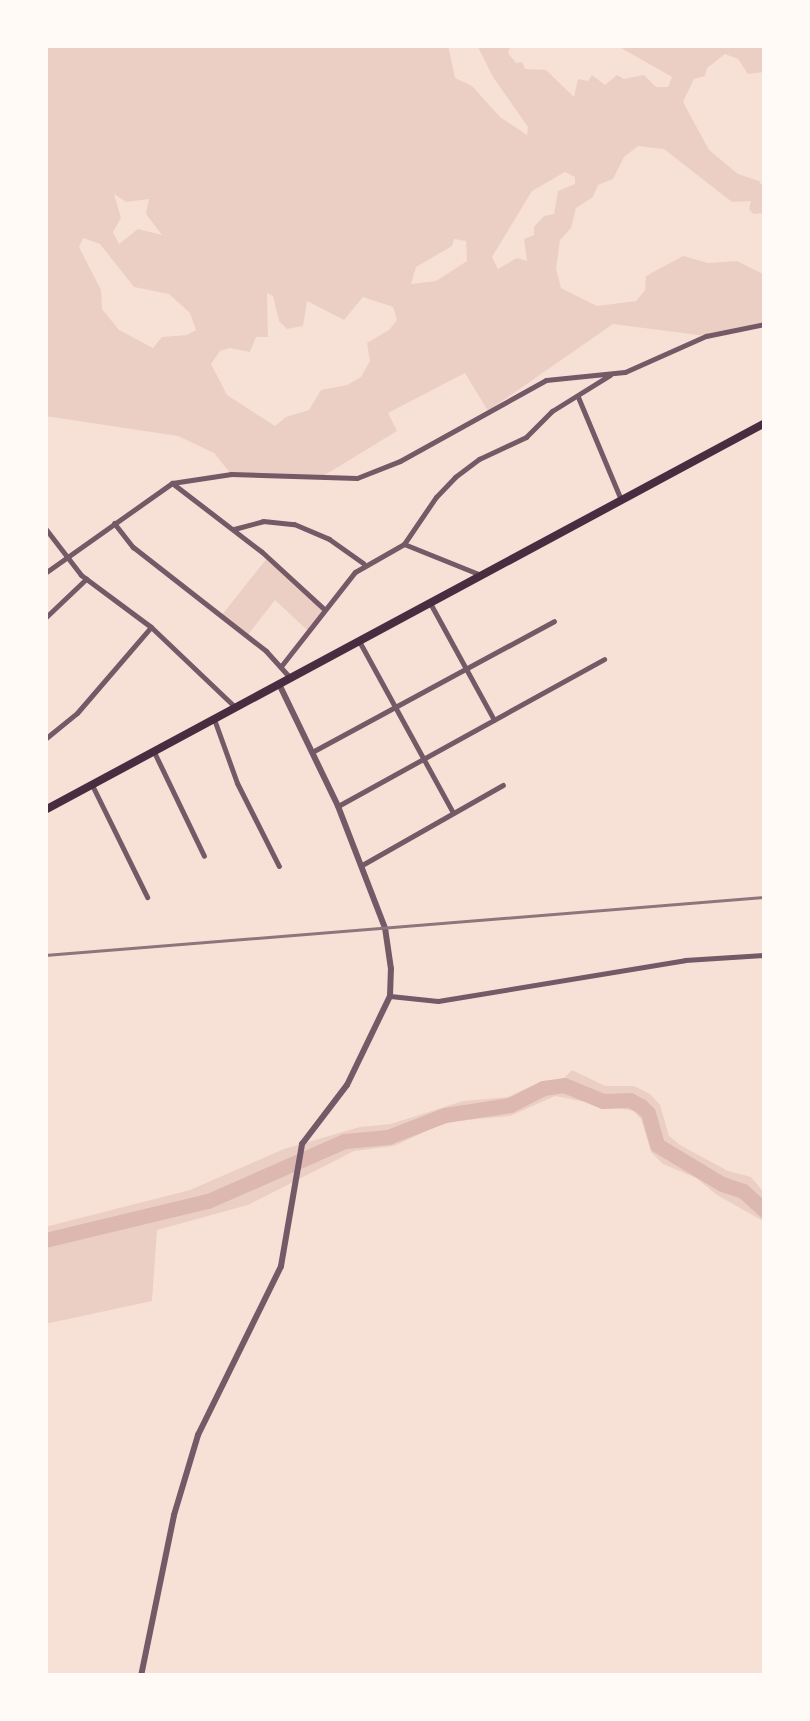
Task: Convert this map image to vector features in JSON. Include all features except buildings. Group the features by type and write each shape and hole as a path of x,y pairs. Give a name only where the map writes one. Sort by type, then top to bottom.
{"main road":[{"path":"45,810 765,423"}],"street":[{"path":"45,573 172,483 231,474 357,478 400,461 529,386 560,376 612,374 653,362 706,336 765,324"},
{"path":"282,665 364,564 404,544 436,497 455,477 479,460 526,437 545,416 612,374"},
{"path":"578,397 621,500"},
{"path":"172,483 234,530 324,610"},
{"path":"234,530 262,521 294,524 329,538 364,564"},
{"path":"114,523 134,548 282,665 290,678"},
{"path":"45,528 86,579 150,628 236,708"},
{"path":"404,544 481,575"},
{"path":"45,618 86,579"},
{"path":"430,603 494,720"},
{"path":"312,752 554,621"},
{"path":"45,739 77,713 150,628"},
{"path":"359,641 453,813"},
{"path":"338,806 604,660"},
{"path":"140,1676 174,1515 198,1435 281,1266 299,1154 306,1138 348,1085 390,996 386,937 362,865 279,684"},
{"path":"214,719 237,784 279,866"},
{"path":"154,752 204,856"},
{"path":"92,785 147,897"},
{"path":"362,865 504,785"},
{"path":"390,996 438,1001 685,960 765,955"}],"shaded area":[{"path":"45,45 448,45 455,78 472,86 500,117 527,135 528,127 493,77 477,45 511,45 508,53 516,63 522,62 525,69 546,70 574,97 578,79 588,81 592,75 605,85 617,75 624,79 644,75 656,87 668,87 672,77 616,45 765,45 765,72 748,74 738,59 725,54 707,68 705,76 694,79 683,102 709,150 738,174 759,181 765,190 765,213 754,214 749,209 751,201 732,202 664,149 638,146 624,157 613,179 598,185 593,197 576,208 571,228 560,240 556,269 561,288 597,306 636,301 645,290 646,276 683,256 708,263 737,261 765,275 765,324 706,336 613,324 488,411 465,373 388,413 397,431 320,478 231,474 214,453 178,436 45,416","holes":["565,172 575,177 575,184 558,191 554,214 544,216 534,227 534,235 524,239 527,261 517,258 498,269 492,257 532,191","114,194 126,202 149,199 146,214 162,235 138,229 119,244 113,232 121,218","83,238 100,244 134,287 169,294 190,313 196,330 187,335 162,337 153,348 119,330 102,309 101,290 79,247","454,239 466,241 467,261 436,281 411,284 416,267 452,246","267,293 273,296 279,321 287,329 303,326 307,301 344,320 363,297 393,307 397,320 389,330 367,343 370,361 361,377 347,385 321,390 309,410 286,417 275,426 227,395 211,364 220,351 230,348 250,352 256,337 268,337"]},
{"path":"268,557 324,610 308,631 275,600 247,636 221,616"},
{"path":"572,1070 605,1086 634,1086 650,1094 660,1105 669,1136 728,1171 751,1177 765,1194 765,1222 717,1195 696,1178 663,1164 651,1152 641,1119 633,1111 555,1096 510,1116 446,1122 394,1146 354,1151 248,1205 157,1230 152,1301 45,1324 45,1227 190,1190 284,1149 360,1127 391,1124 463,1101 508,1097 540,1082 563,1079"}],"waterway":[{"path":"45,1240 208,1201 345,1141 388,1137 445,1115 510,1105 543,1088 564,1085 603,1101 630,1100 641,1106 648,1113 657,1145 722,1184 743,1191 765,1211"}],"railway":[{"path":"45,955 765,897"}]}
